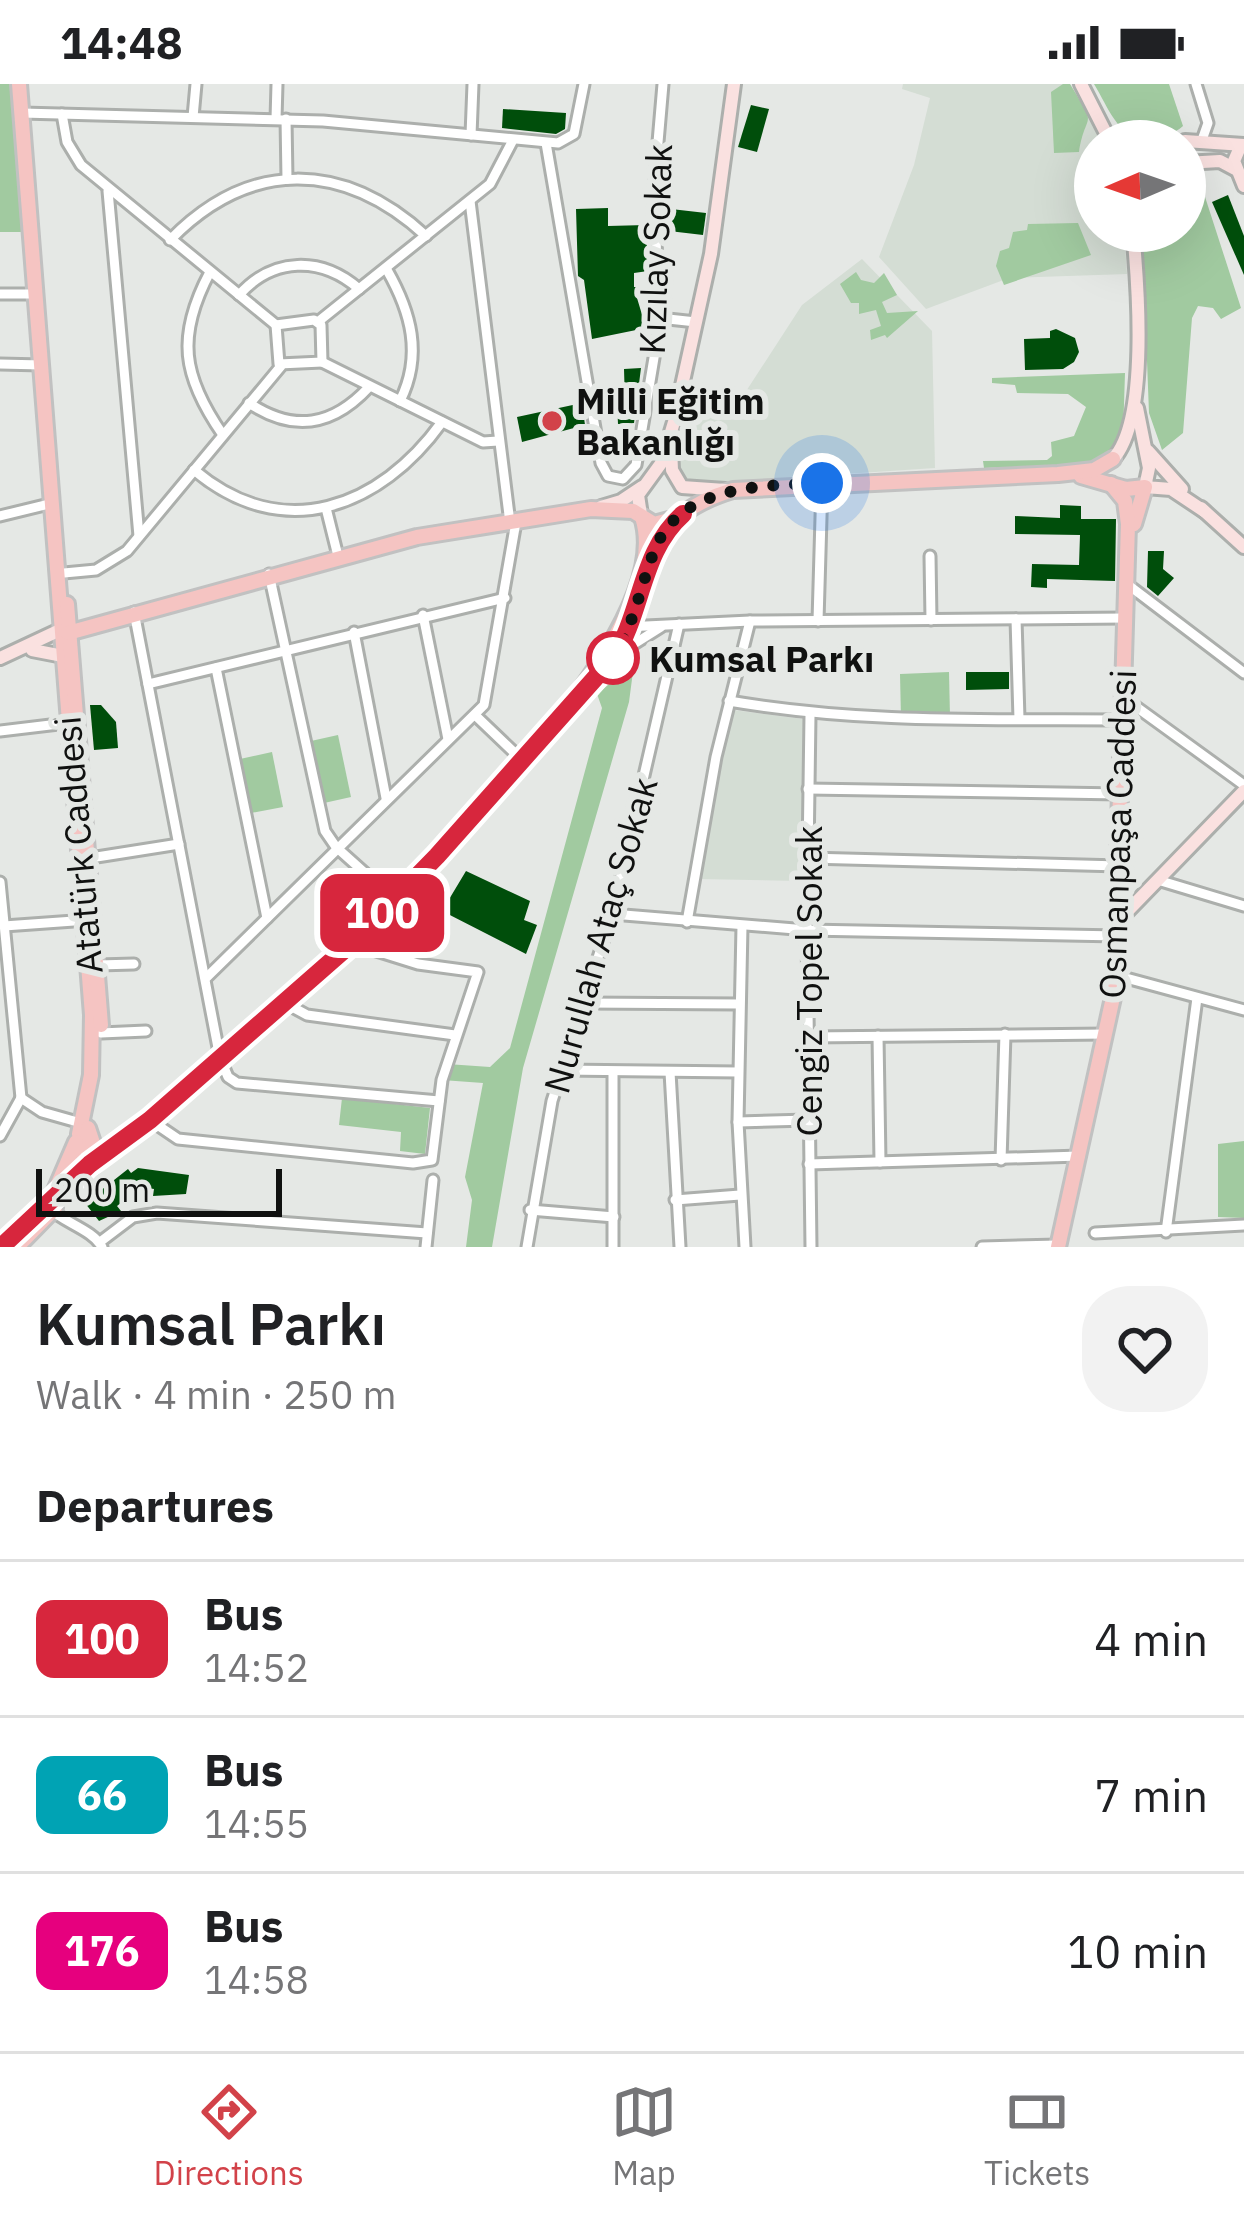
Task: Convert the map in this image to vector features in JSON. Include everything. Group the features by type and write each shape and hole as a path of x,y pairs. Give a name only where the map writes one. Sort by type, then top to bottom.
{"main road":[{"name":"Atatürk Caddesi","path":"19,84 89,920 92,1046 83,1129 90,1171"},
{"path":"576,696 625,627 646,551 637,499 665,456 674,422 719,212 734,84"},
{"path":"1081,84 1099,120"},
{"path":"1206,140 1243,145 1234,169"},
{"path":"1206,162 1220,161 1234,169 1244,187"},
{"path":"1133,252 1135,371 1149,468 1145,487"},
{"path":"674,422 671,464 678,483 694,491 1058,475 1094,470 1113,459 1128,435 1135,371"},
{"path":"1144,445 1244,547"},
{"path":"1058,475 1167,488 1204,511"},
{"path":"43,638 400,540 616,504 647,483"},
{"name":"Osmanpaşa Caddesi","path":"1058,1246 1115,974 1128,559 1126,506 1111,484"},
{"name":"Osmanpaşa Caddesi","path":"1128,559 1145,487"},
{"path":"591,509 641,516 659,524 706,498 733,490"},
{"name":"Atatürk Caddesi","path":"53,507 64,572 63,608"},
{"path":"1,1247 352,943 395,899 613,658 655,547 683,514"},
{"path":"27,650 43,638 63,608 88,625"},
{"path":"27,650 68,656 88,625"},
{"path":"0,658 64,633"},
{"name":"Atatürk Caddesi","path":"68,656 67,723 84,859"},
{"path":"1118,928 1244,788"},
{"name":"Atatürk Caddesi","path":"83,1129 98,1089 100,1033 98,965 89,920"},
{"path":"90,1171 106,1151 145,1124"},
{"path":"83,1129 94,1146 106,1151"},
{"path":"16,1247 49,1204 83,1129"}],"street":[{"path":"193,117 196,84"},
{"path":"278,84 286,178"},
{"path":"471,135 473,84"},
{"path":"22,113 281,119 545,143 572,138 584,84"},
{"name":"Kızılay Sokak","path":"545,143 601,463 608,476 623,479 635,465 659,318 655,178 663,84"},
{"path":"1196,84 1206,129"},
{"path":"62,115 73,155 108,191 276,325 281,366"},
{"path":"276,325 319,321 387,270 497,176 513,140"},
{"path":"170,240 197,213 230,193 286,178 359,190 394,209 426,236"},
{"path":"108,191 139,536"},
{"path":"207,977 475,716 488,692 513,523 498,441 470,201"},
{"path":"239,295 262,275 299,264 337,272 359,289"},
{"path":"387,270 403,300 412,332 412,363 400,400"},
{"path":"211,272 193,309 188,358 198,395 223,434"},
{"path":"0,294 35,294"},
{"path":"659,318 697,322"},
{"path":"319,321 322,362"},
{"path":"64,572 106,566 139,536 281,366 322,362 483,442 498,441"},
{"path":"0,364 42,365"},
{"path":"249,403 287,422 314,423 339,414 369,386"},
{"path":"194,470 244,501 292,510 326,508 378,488 400,472 442,422"},
{"path":"818,620 822,483"},
{"path":"0,516 53,507"},
{"path":"326,508 338,556"},
{"path":"930,556 931,620"},
{"path":"269,574 317,806 336,848 395,899"},
{"path":"1127,584 1244,673"},
{"path":"148,685 505,598"},
{"path":"134,612 220,1058 228,1077 237,1082 439,1101"},
{"path":"423,615 448,739"},
{"path":"625,627 750,621 1126,618"},
{"path":"1016,620 1019,719"},
{"path":"687,922 729,701 750,621"},
{"name":"Nurullah Ataç Sokak","path":"527,1247 530,1210 561,1070 612,914 680,624"},
{"path":"613,658 666,625"},
{"path":"354,632 386,798"},
{"path":"216,668 267,918"},
{"path":"1124,698 1244,788"},
{"path":"729,701 810,715 894,721 1123,719"},
{"name":"Cengiz Topel Sokak","path":"810,715 807,930 812,1247"},
{"path":"475,716 521,759"},
{"path":"0,731 67,723"},
{"path":"808,789 1121,794"},
{"path":"84,859 179,844"},
{"path":"808,857 1120,866"},
{"path":"1161,881 1244,906"},
{"path":"0,882 3,961 21,1098 0,1136"},
{"path":"612,914 807,930 1118,928"},
{"path":"4,926 89,920"},
{"path":"742,926 738,1122 745,1247"},
{"path":"145,1124 178,1139 413,1163 432,1160 439,1101 455,1035 478,973 418,964 352,943"},
{"path":"98,965 134,964"},
{"path":"1115,974 1244,1010"},
{"path":"1166,1232 1196,998"},
{"path":"283,1002 307,1015 455,1035"},
{"path":"584,1003 739,1004"},
{"path":"100,1033 146,1031"},
{"path":"1001,1160 1005,1034"},
{"path":"808,1036 1106,1034"},
{"path":"878,1036 880,1162"},
{"path":"561,1070 738,1072"},
{"path":"613,1072 613,1247"},
{"path":"670,1072 680,1247"},
{"path":"21,1098 83,1129"},
{"path":"738,1122 808,1120"},
{"path":"809,1164 1080,1156"},
{"path":"426,1247 433,1180"},
{"path":"675,1200 740,1195"},
{"path":"49,1204 101,1244 133,1217 157,1214 427,1233"},
{"path":"530,1210 614,1217"},
{"path":"1095,1233 1244,1225"},
{"path":"982,1247 1058,1246"}],"shaded area":[{"path":"903,84 1067,84 1091,120 1074,120 1074,252 1125,252 1127,274 1009,278 926,309 879,257 914,165 930,98 902,89"},
{"path":"862,259 932,331 935,468 696,484 682,477 677,458 693,399 730,416 802,305"},
{"path":"733,710 803,719 801,881 698,879"}],"green space":[{"path":"0,84 10,84 22,232 0,232"},
{"path":"1070,84 1087,115 1088,120 1074,120 1074,152 1054,153 1051,92"},
{"path":"1094,84 1169,84 1181,120 1115,120"},
{"path":"1206,200 1241,308 1221,319 1213,308 1198,306 1192,318 1183,433 1162,450 1149,413 1143,252 1206,252"},
{"path":"1074,223 1074,252 1091,255 1004,285 996,266 1000,251 1009,248 1013,232 1027,230 1028,224"},
{"path":"856,272 861,280 874,283 884,273 897,295 882,302 887,313 918,311 887,338 871,340 870,330 881,326 876,310 859,314 859,303 851,303 840,284"},
{"path":"1125,373 1123,435 1116,451 1099,464 984,468 983,461 1047,460 1052,456 1051,442 1074,436 1086,407 1068,394 1017,393 1015,385 992,383 992,378"},
{"name":"Kumsal Parkı","path":"634,664 629,702 523,1068 492,1247 466,1247 472,1200 465,1177 483,1083 442,1080 447,1064 490,1067 510,1048 602,708 597,694"},
{"path":"949,672 950,717 901,718 900,674"},
{"path":"338,735 351,797 324,803 311,741"},
{"path":"272,752 283,807 251,813 240,759"},
{"path":"342,1098 430,1108 425,1154 400,1151 401,1132 339,1125"},
{"path":"1244,1141 1244,1218 1218,1217 1218,1144"}],"building":[{"path":"751,105 769,109 757,152 738,147"},
{"path":"503,109 566,113 565,129 556,134 502,128"},
{"path":"1228,195 1244,236 1244,275 1212,202"},
{"path":"608,208 608,226 646,225 648,271 634,273 634,287 644,287 644,299 637,298 646,328 592,339 584,280 578,276 576,209"},
{"path":"671,209 706,213 703,235 669,231"},
{"path":"1050,331 1075,338 1079,352 1074,362 1063,369 1025,370 1024,339 1050,338"},
{"path":"641,368 634,423 618,424 617,403 625,403 624,369"},
{"name":"Milli Eğitim Bakanlığı","path":"582,403 585,425 522,442 517,417"},
{"path":"1060,505 1081,506 1081,519 1116,519 1115,581 1047,579 1047,588 1031,587 1032,564 1079,565 1080,535 1015,534 1015,516 1060,518"},
{"path":"1148,551 1164,551 1163,569 1174,578 1158,596 1147,587"},
{"path":"966,672 1009,672 1009,689 966,690"},
{"path":"90,705 101,705 116,722 118,748 94,750"},
{"path":"466,871 530,901 524,920 537,925 526,954 442,911"},
{"path":"138,1168 189,1175 186,1194 153,1196 154,1189 141,1187 117,1206 121,1211 99,1221 85,1203 128,1169 131,1173"}],"bus line":[{"name":"100","path":"1,1247 90,1164 150,1120 352,943 437,856 613,658 630,627 655,547 683,514"}],"place":[{"name":"Milli Eğitim Bakanlığı","path":"552,421"},
{"name":"Kumsal Parkı","path":"613,658"}],"route":[{"path":"613,658 630,627 658,541 687,510 733,490 822,483"}]}
